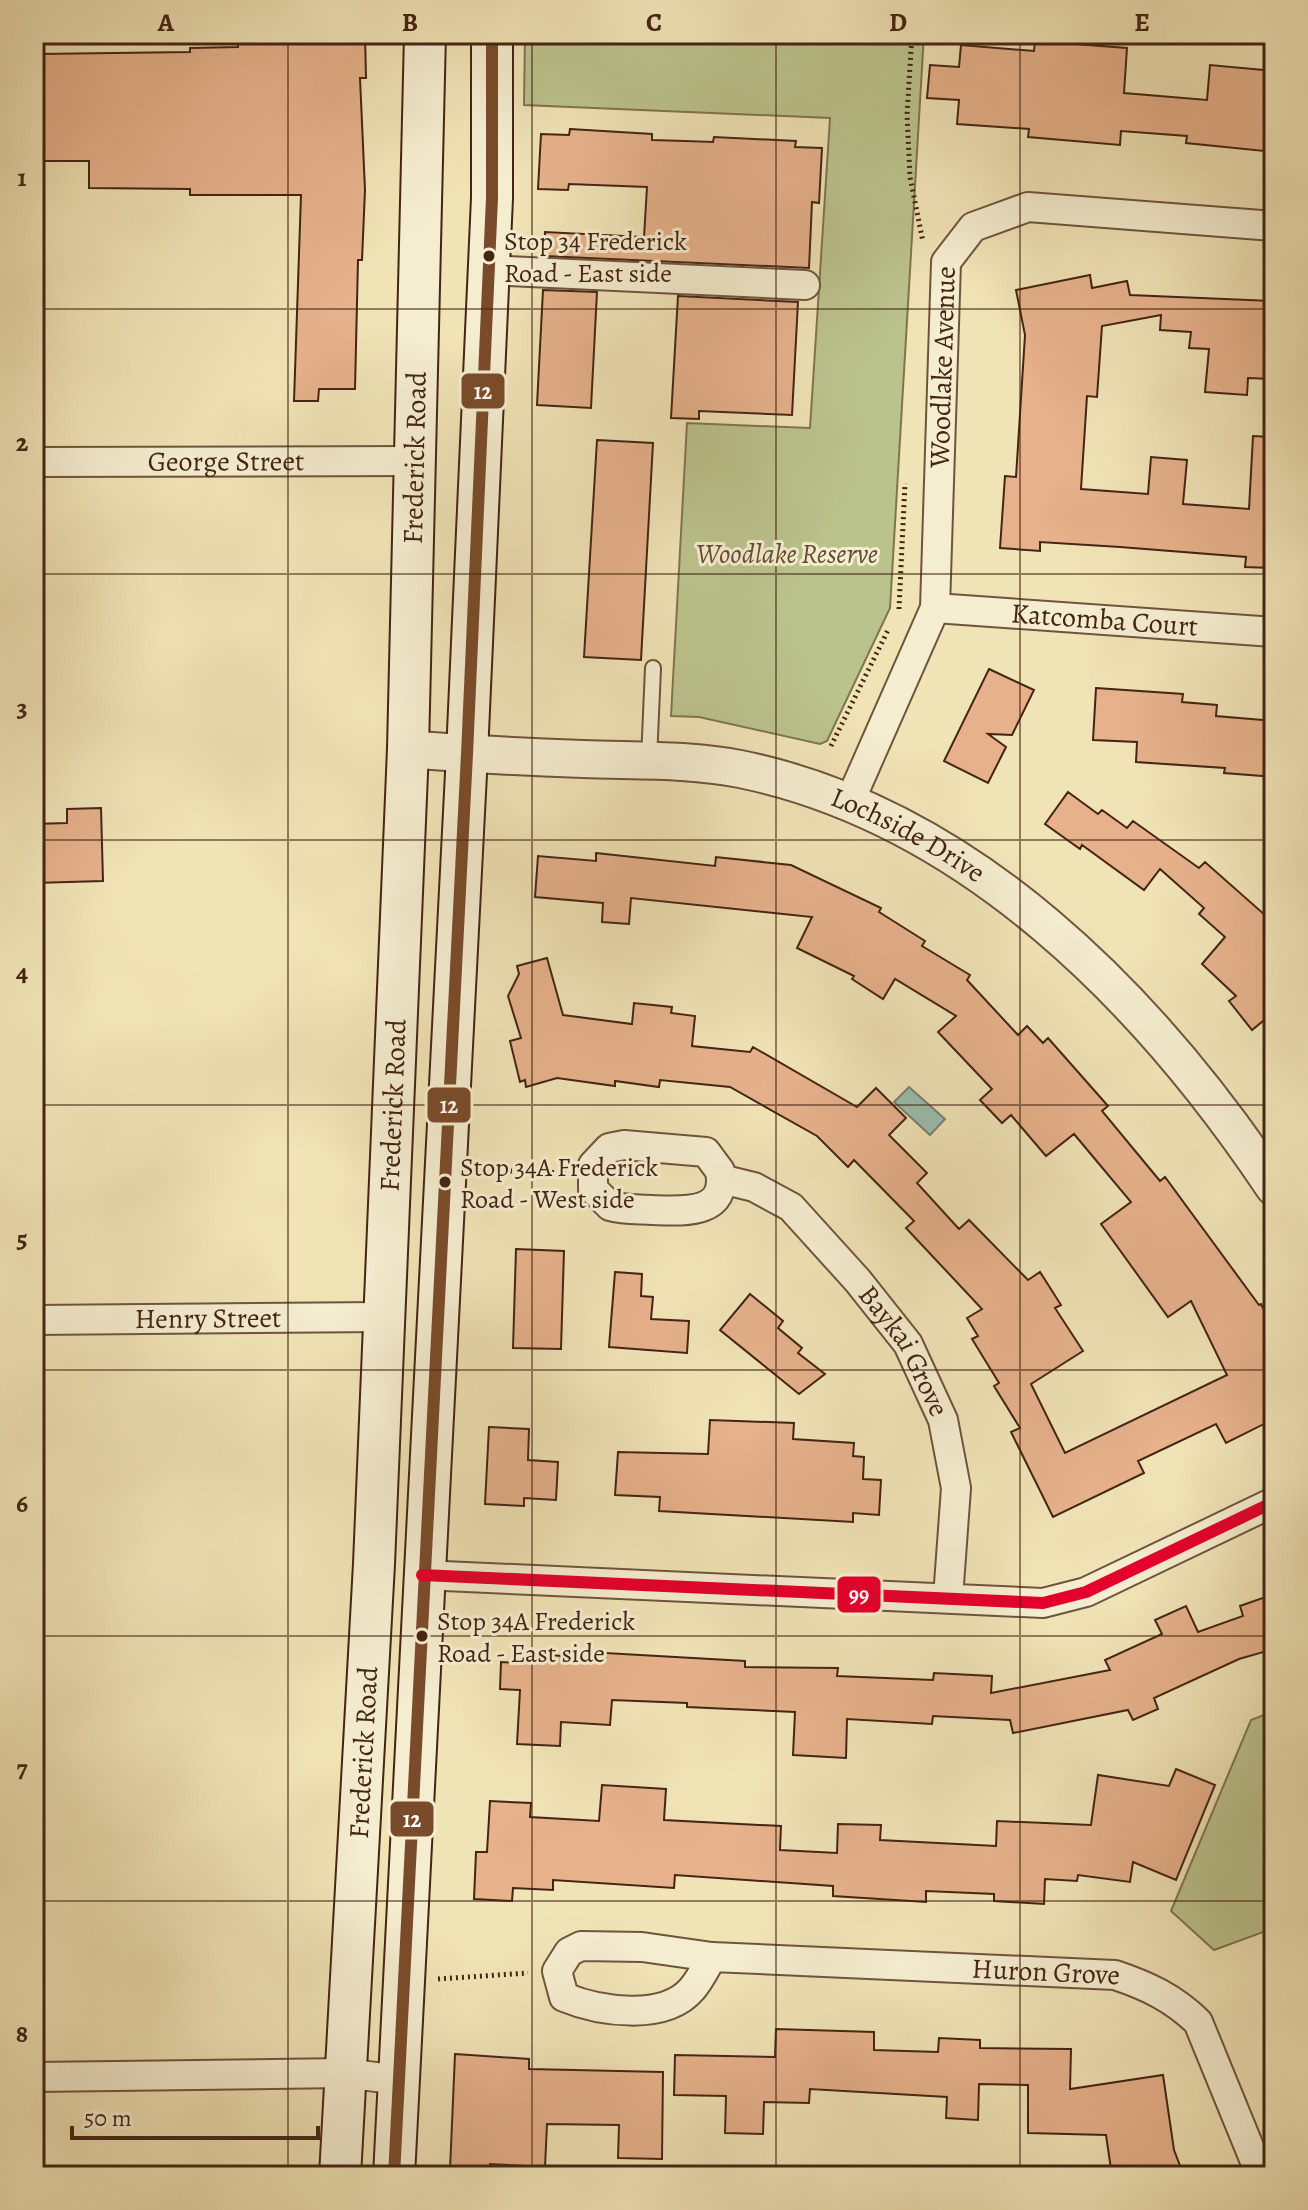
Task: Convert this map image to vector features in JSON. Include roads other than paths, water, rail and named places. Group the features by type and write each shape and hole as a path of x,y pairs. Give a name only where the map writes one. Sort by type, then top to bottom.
{"main road":[{"name":"Frederick Road","path":"340,2176 374,1564 408,749 425,34"},
{"name":"Frederick Road","path":"394,2176 422,1575 467,754 489,270 492,34"}],"street":[{"name":"Woodlake Avenue","path":"850,801 935,608 946,262 973,227 1028,207 1274,226"},
{"path":"489,270 805,285"},
{"name":"George Street","path":"34,462 417,461"},
{"name":"Katcomba Court","path":"935,608 1274,632"},
{"name":"Lochside Drive","path":"408,749 649,761 740,769 850,801 996,883 1134,1005 1268,1167"},
{"path":"624,1145 698,1149 717,1163 721,1179 713,1201 700,1210 662,1210 610,1206 597,1196 591,1174 602,1153 624,1145"},
{"name":"Baykai Grove","path":"721,1179 754,1187 791,1207 858,1281 908,1344 943,1420 956,1488 948,1598"},
{"name":"Henry Street","path":"34,1320 382,1317"},
{"path":"422,1575 1043,1603 1086,1592 1274,1502"},
{"name":"Huron Grove","path":"712,1957 690,1991 652,2009 586,2006 564,1997 557,1971 569,1952 581,1946 642,1947 712,1957 1115,1975 1148,1986 1180,2005 1198,2022 1261,2176"},
{"path":"34,2077 345,2073 399,2080"}],"lane":[{"path":"649,761 653,668"}],"place":[{"name":"Stop 34 Frederick Road - East side","path":"489,256"},
{"name":"Stop 34A Frederick Road - West side","path":"445,1182"},
{"name":"Stop 34A Frederick Road - East side","path":"422,1636"}],"park label":[{"name":"Woodlake Reserve","path":"787,554"}]}
